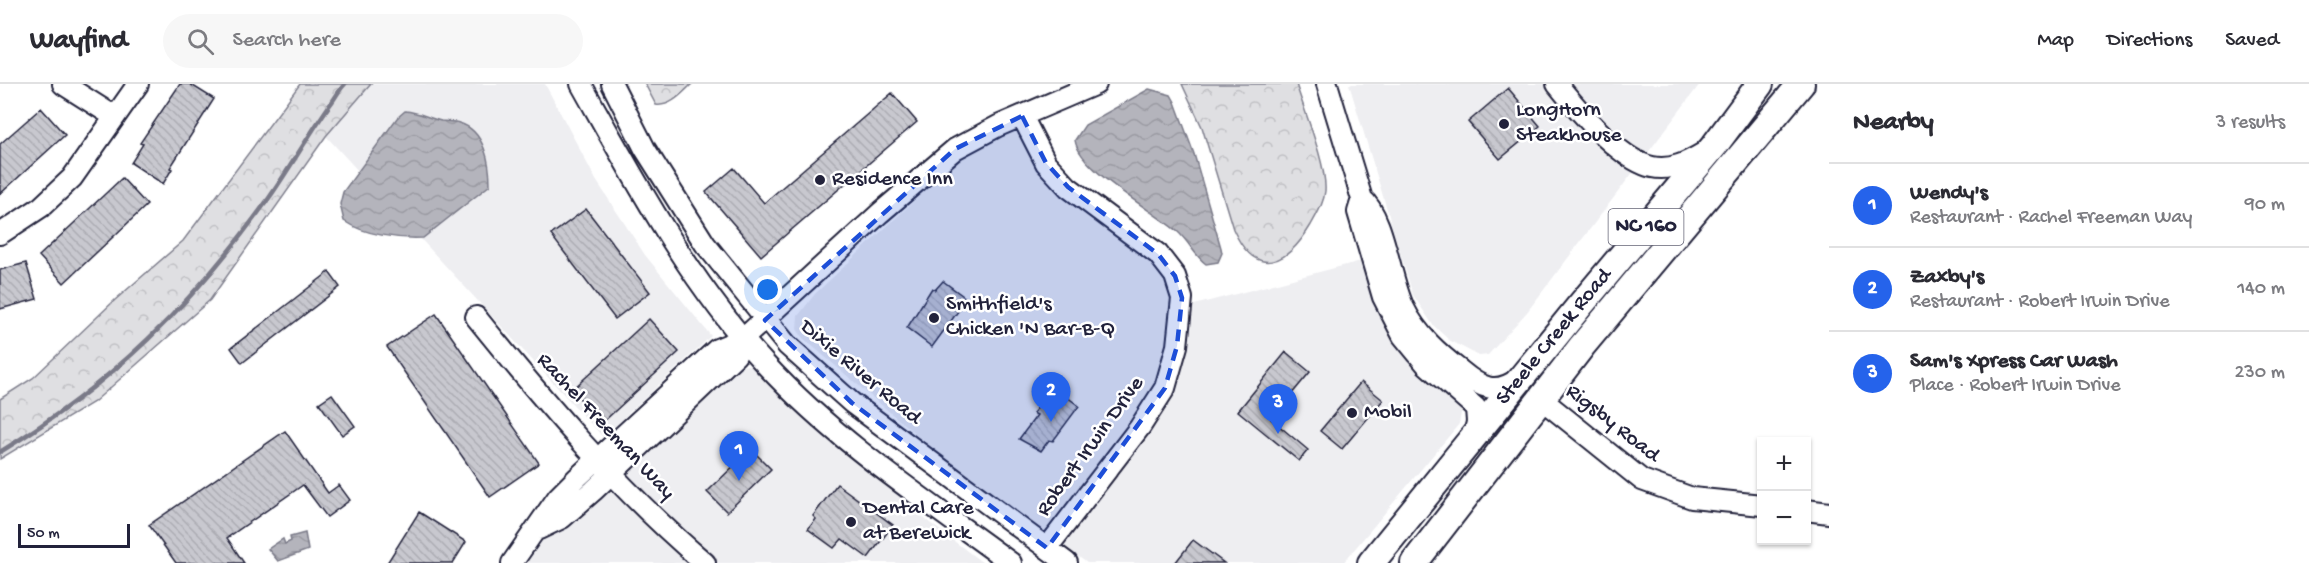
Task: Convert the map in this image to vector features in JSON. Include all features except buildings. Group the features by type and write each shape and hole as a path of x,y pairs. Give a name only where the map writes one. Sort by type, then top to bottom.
{"main road":[{"name":"Steele Creek Road","path":"1371,563 1521,377 1714,146 1760,84"},
{"name":"Steele Creek Road","path":"1414,563 1540,398 1801,84"},
{"path":"1540,398 1535,393 1534,387 1580,326 1578,308"}],"street":[{"path":"63,84 115,117"},
{"path":"0,234 41,207 72,178 138,84"},
{"name":"Dixie River Road","path":"581,84 643,197 683,260 754,330 786,345 852,403 1067,563"},
{"name":"Dixie River Road","path":"612,84 645,149 705,244 754,330 766,365 801,399 881,467 1011,563"},
{"path":"537,530 562,518 612,473 736,356 754,330 880,213 955,149 1022,116 1096,84"},
{"path":"1327,84 1362,199 1373,211 1404,307 1425,339 1440,354 1482,387 1490,390 1503,388 1521,377"},
{"path":"1557,84 1612,142 1642,164 1653,167 1677,166 1714,146"},
{"name":"Robert Irwin Drive","path":"1022,116 1046,163 1068,187 1158,254 1175,276 1182,298 1178,346 1164,388 1140,427 1047,548"},
{"path":"1362,199 1358,212 1388,309 1409,345 1476,408 1477,422 1474,435"},
{"name":"Rachel Freeman Way","path":"476,317 531,387 634,498 705,563"},
{"path":"512,563 558,497 717,350 754,330"},
{"name":"Rigsby Road","path":"1540,398 1642,480 1692,498 1757,505"},
{"path":"1811,511 1829,513"}],"highlighted area":[{"path":"1022,116 1046,163 1068,187 1158,254 1175,276 1182,298 1177,346 1165,388 1047,548 852,403 765,320 955,149"}],"shaded area":[{"path":"322,84 545,84 596,180 645,255 711,336 603,437 326,136"},
{"path":"1349,84 1700,84 1527,312 1488,355 1479,356 1449,340 1433,325 1413,295"},
{"path":"1012,130 1020,135 1037,168 1055,190 1129,240 1166,273 1175,310 1365,260 1460,402 1461,413 1459,424 1343,563 1087,563 933,449 803,338 797,329 798,316 815,294 963,155 1002,132"},
{"path":"747,365 757,368 883,478 926,520 983,563 520,563 534,545 587,503 734,368"}],"green space":[{"path":"300,84 371,84 326,136 210,300 94,402 0,459 0,399 33,378 115,300 183,241"},
{"path":"645,84 692,84 676,99 667,104 656,105"},
{"path":"1182,84 1296,84 1319,153 1325,191 1322,204 1302,239 1282,257 1272,261 1261,261 1252,256 1242,245 1233,229 1202,127"}],"water":[{"path":"1149,89 1171,95 1175,102 1194,154 1221,248 1222,253 1218,262 1206,264 1178,232 1103,177 1089,164 1075,140 1085,125"},
{"path":"405,111 441,121 457,122 468,127 480,140 489,167 490,185 423,238 392,237 361,230 344,221 340,204 343,192 397,118"},
{"path":"305,533 308,550 278,561 268,549 283,539 285,544 291,541 290,537"}],"waterway":[{"path":"0,452 41,426 114,370 180,307 240,237 269,198 345,84"}],"place":[{"name":"LongHorn Steakhouse","path":"1504,124"},
{"name":"Residence Inn","path":"820,180"},
{"name":"Smithfield's Chicken 'N Bar-B-Q","path":"934,318"},
{"name":"Mobil","path":"1352,413"},
{"name":"Zaxby's","path":"1051,422"},
{"name":"Sam's Xpress Car Wash","path":"1278,434"},
{"name":"Wendy's","path":"739,481"},
{"name":"Dental Care at Berewick","path":"851,522"}]}
